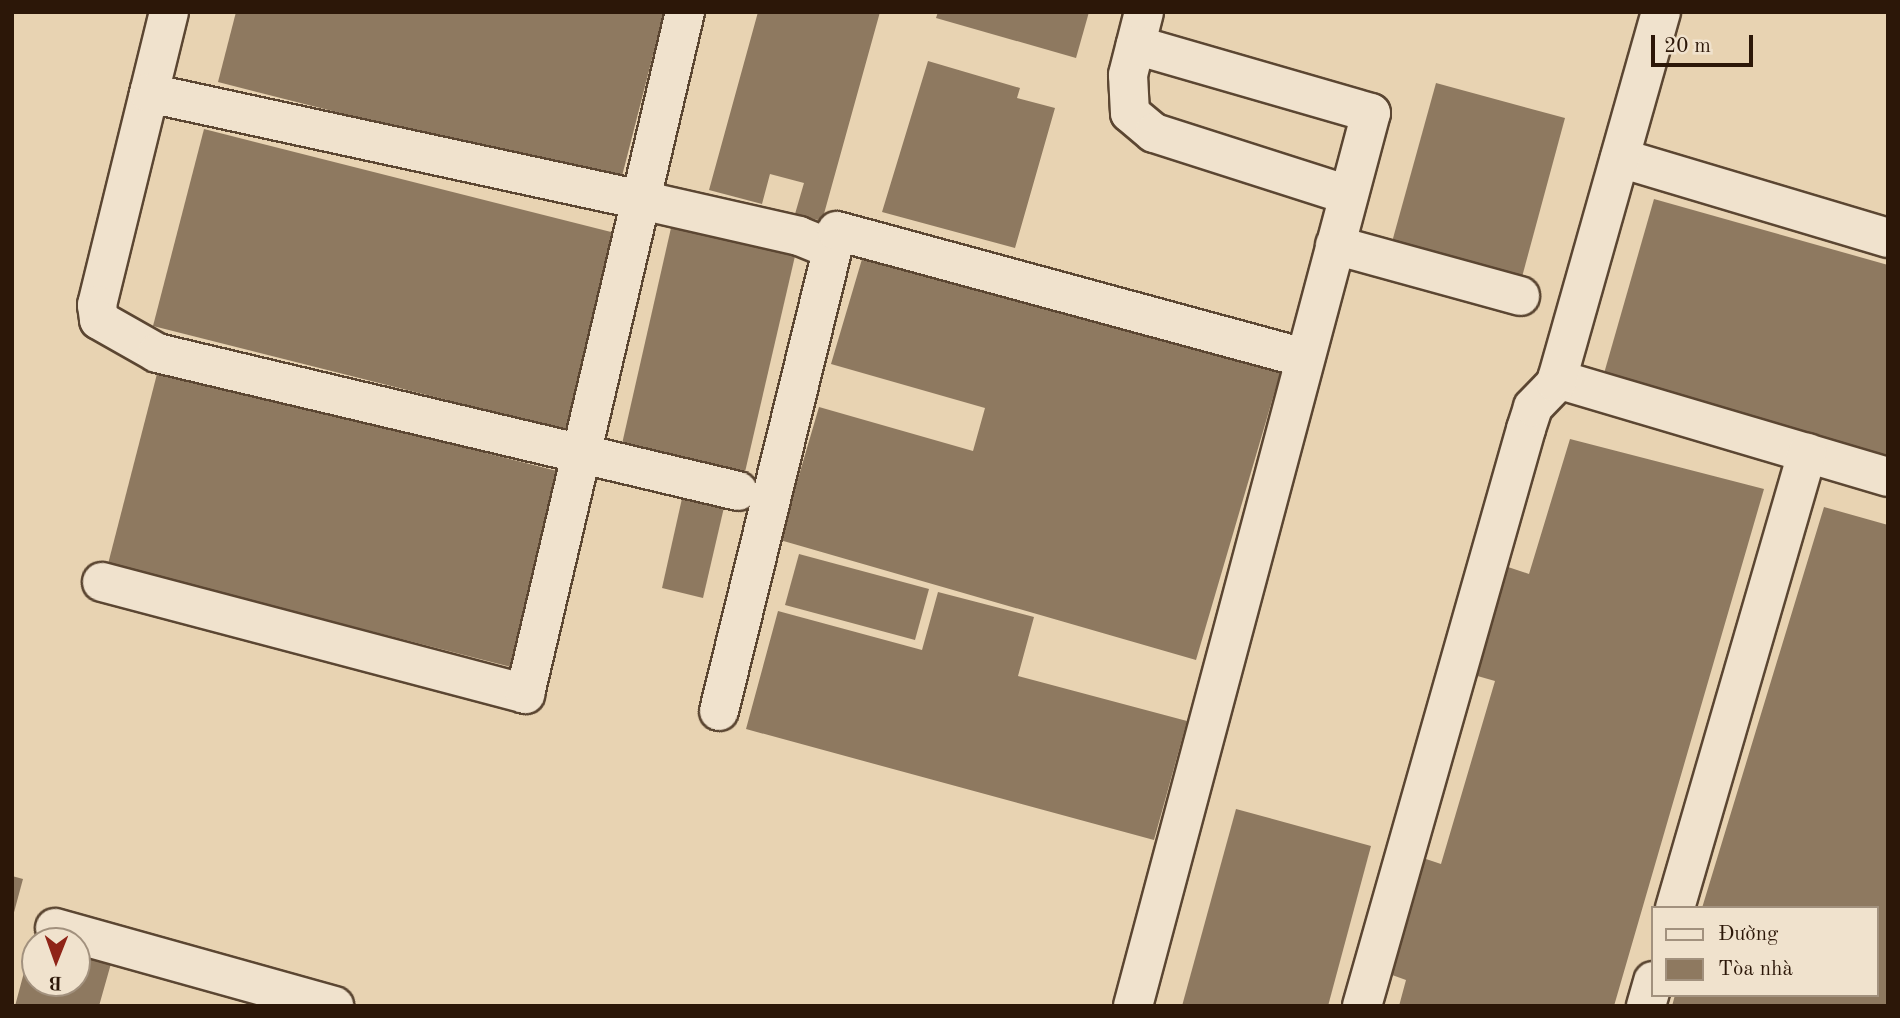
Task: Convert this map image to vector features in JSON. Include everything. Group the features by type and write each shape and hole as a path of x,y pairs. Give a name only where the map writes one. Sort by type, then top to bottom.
{"lane":[{"path":"169,12 97,305 99,320 158,353 738,491"},
{"path":"102,582 525,694 685,12"},
{"path":"1362,1006 1526,429 1533,407 1557,379 1661,12"},
{"path":"1133,1006 1371,113 1140,29 1128,75 1129,113 1154,133 1348,195"},
{"path":"149,93 799,236 832,249"},
{"path":"1620,158 1888,238"},
{"path":"719,712 837,231 1305,358"},
{"path":"1335,245 1520,296"},
{"path":"1557,379 1888,477"},
{"path":"1676,906 1807,453"},
{"path":"91,938 334,1006"},
{"path":"1646,1006 1652,985"}],"building":[{"path":"236,12 664,12 620,184 218,82"},
{"path":"758,12 880,12 822,221 795,214 804,183 770,174 762,204 709,190"},
{"path":"938,12 1089,12 1076,58 936,18"},
{"path":"928,61 1020,88 1017,98 1055,108 1015,248 882,212"},
{"path":"1436,83 1565,118 1522,277 1392,242"},
{"path":"204,129 619,234 569,431 153,326"},
{"path":"1654,199 1888,265 1888,458 1603,377"},
{"path":"671,228 795,256 745,472 622,444"},
{"path":"865,249 1281,370 1196,660 780,540 819,407 973,451 985,408 831,364"},
{"path":"158,370 565,473 515,668 108,564"},
{"path":"1570,439 1764,489 1614,1006 1399,1006 1406,980 1381,971 1414,855 1441,864 1495,681 1467,673 1499,564 1529,574"},
{"path":"683,494 725,503 703,598 662,588"},
{"path":"1824,507 1888,525 1888,1006 1672,1006 1674,997 1879,997 1879,906 1703,906"},
{"path":"799,554 929,589 915,640 785,605"},
{"path":"938,592 1034,617 1018,676 1187,721 1154,840 746,729 778,611 922,650"},
{"path":"1236,809 1371,846 1328,1006 1182,1006"},
{"path":"12,876 23,879 13,916 12,916"},
{"path":"91,954 112,960 99,1006 15,1006 21,984 21,997 91,997"}]}
